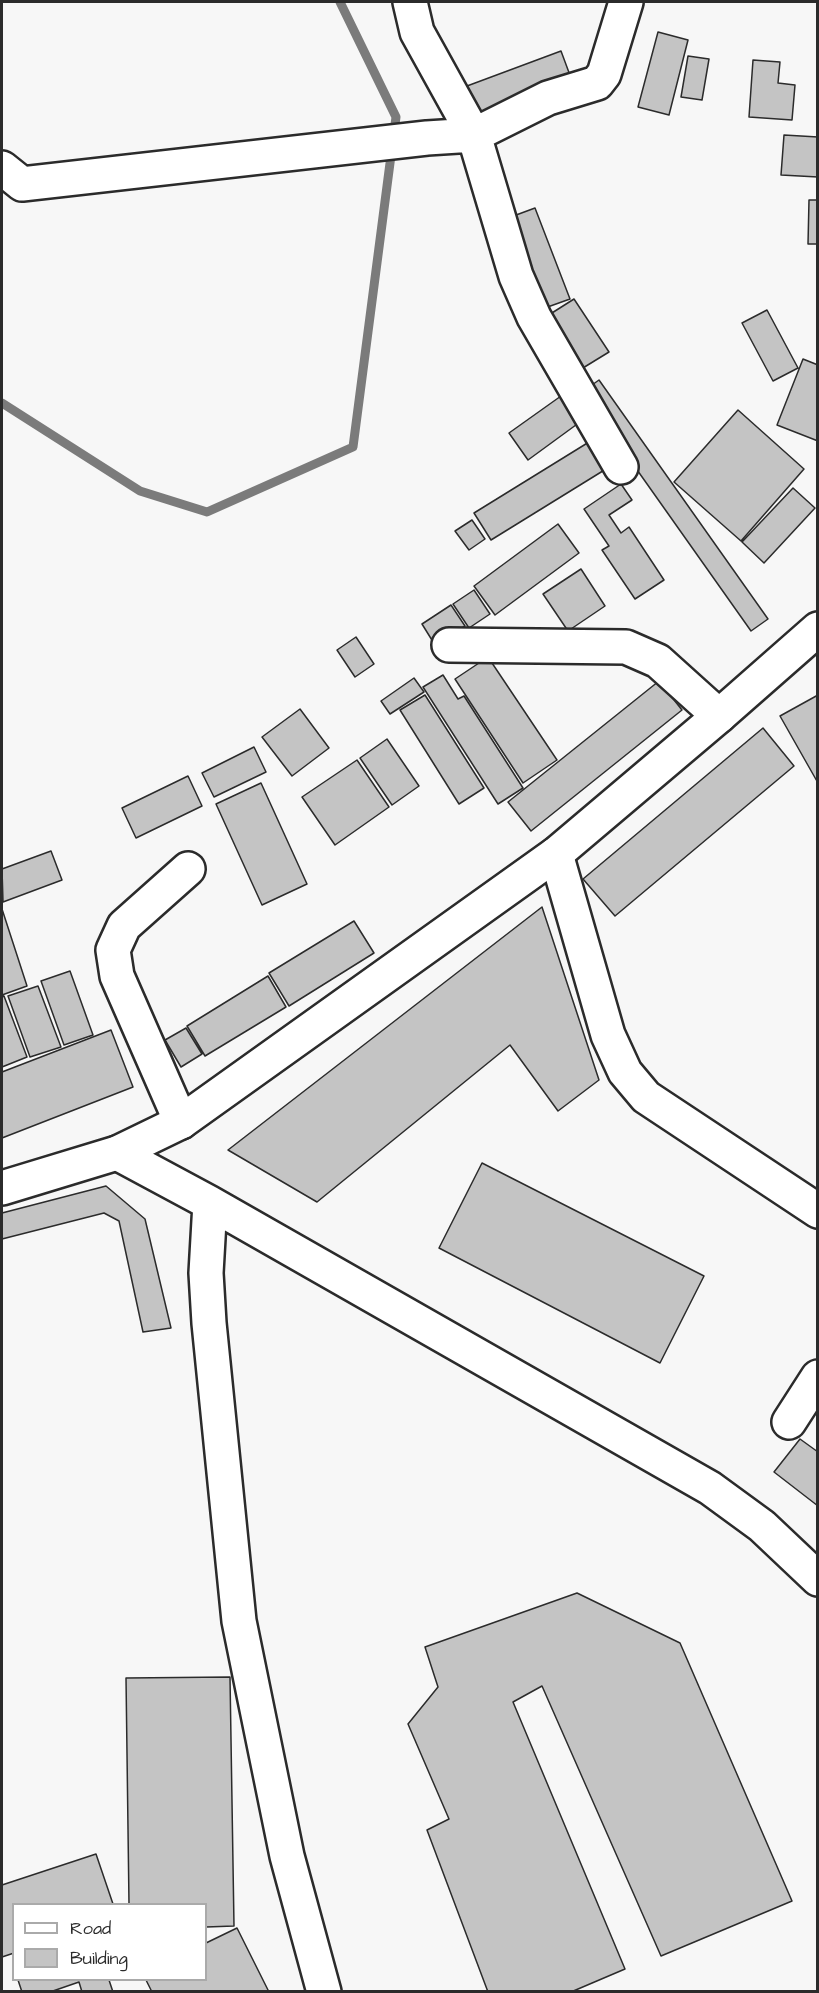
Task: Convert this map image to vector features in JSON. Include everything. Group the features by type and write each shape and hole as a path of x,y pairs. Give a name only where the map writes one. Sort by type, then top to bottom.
{"street":[{"path":"410,2 417,32 474,135 516,276 534,317 621,466"},
{"path":"2,168 22,184 427,138 474,135 548,98 597,83 603,74 626,2"},
{"path":"2,1188 117,1153 181,1122 556,854 818,629"},
{"path":"449,645 626,647 658,661 719,716"},
{"path":"556,854 608,1035 625,1072 646,1097 818,1211"},
{"path":"181,1122 117,976 113,950 124,926 188,869"},
{"path":"117,1153 210,1203 710,1488 762,1526 818,1579"},
{"path":"210,1203 206,1273 209,1323 239,1621 287,1856 324,1992"},
{"path":"789,1422 818,1377"}],"building":[{"path":"658,32 688,40 669,115 638,107"},
{"path":"561,51 571,78 478,113 467,86"},
{"path":"688,56 709,59 702,100 681,97"},
{"path":"753,60 780,62 778,83 795,85 792,120 749,117"},
{"path":"784,135 818,137 818,177 781,175"},
{"path":"809,200 818,200 818,244 808,244"},
{"path":"535,208 570,299 542,309 508,218"},
{"path":"574,299 609,352 578,371 544,318"},
{"path":"767,310 798,368 773,381 742,323"},
{"path":"803,359 818,365 818,441 777,425"},
{"path":"599,380 768,619 751,631 582,392"},
{"path":"561,396 580,422 528,460 509,433"},
{"path":"738,410 804,469 741,541 674,482"},
{"path":"589,442 606,469 491,540 474,513"},
{"path":"621,484 632,500 609,515 621,533 629,527 664,580 635,599 602,550 609,546 584,509"},
{"path":"793,488 815,508 764,563 742,542"},
{"path":"472,520 485,539 469,550 455,531"},
{"path":"558,524 579,553 495,615 474,586"},
{"path":"581,569 605,606 568,631 543,594"},
{"path":"474,590 490,614 469,628 453,604"},
{"path":"451,605 465,626 435,645 422,624"},
{"path":"356,637 374,664 355,677 337,650"},
{"path":"488,657 557,760 523,783 455,679"},
{"path":"443,675 458,699 464,696 523,788 498,804 423,687"},
{"path":"414,678 424,692 390,714 381,701"},
{"path":"659,681 682,710 531,831 508,802"},
{"path":"425,695 484,788 459,804 400,710"},
{"path":"818,695 818,783 780,716"},
{"path":"300,709 329,748 292,776 262,737"},
{"path":"763,728 794,766 615,916 583,879"},
{"path":"387,739 419,786 392,805 360,758"},
{"path":"254,747 266,772 214,797 202,773"},
{"path":"357,760 389,807 335,845 302,797"},
{"path":"188,776 202,806 136,838 122,808"},
{"path":"261,783 307,884 262,905 216,804"},
{"path":"51,851 62,880 3,902 2,869"},
{"path":"542,907 599,1080 558,1111 510,1045 317,1202 228,1150"},
{"path":"2,909 27,986 2,995"},
{"path":"354,921 374,953 289,1006 269,973"},
{"path":"70,971 93,1035 64,1045 41,981"},
{"path":"268,976 286,1007 205,1056 187,1026"},
{"path":"38,986 61,1047 30,1057 8,996"},
{"path":"4,996 27,1057 2,1067 2,997"},
{"path":"186,1028 202,1054 181,1067 165,1040"},
{"path":"111,1030 133,1087 2,1138 2,1072"},
{"path":"482,1163 704,1276 660,1363 439,1248"},
{"path":"106,1186 145,1219 171,1328 143,1332 119,1221 104,1213 2,1239 2,1213"},
{"path":"800,1439 818,1452 818,1506 774,1472"},
{"path":"577,1593 680,1643 792,1901 661,1956 542,1686 513,1702 625,1969 571,1992 488,1992 427,1830 449,1819 408,1724 438,1687 425,1647"},
{"path":"230,1677 234,1926 207,1927 207,1903 129,1903 126,1678"},
{"path":"96,1854 113,1903 12,1903 12,1954 2,1957 2,1885"},
{"path":"237,1928 269,1992 152,1992 146,1981 207,1981 207,1943"},
{"path":"18,1981 109,1981 113,1992 82,1992 79,1982 50,1992 22,1992"}],"waterway":[{"path":"2,403 140,491 207,512 353,447 396,117 340,2"}]}
